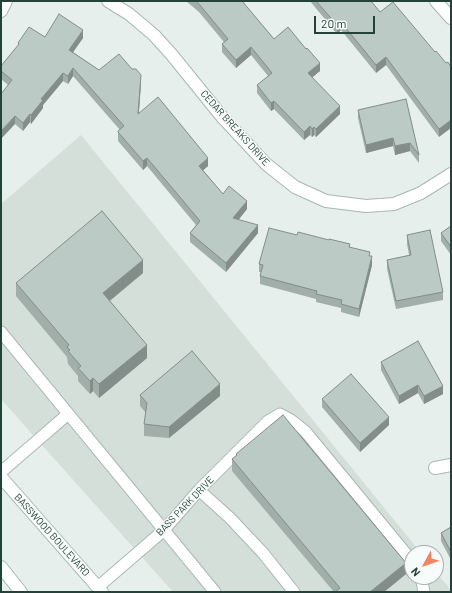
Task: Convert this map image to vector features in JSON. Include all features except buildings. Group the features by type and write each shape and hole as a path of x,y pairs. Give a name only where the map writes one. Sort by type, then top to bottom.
{"street":[{"path":"1,11 6,1"},
{"name":"CEDAR BREAKS DRIVE","path":"108,1 129,14 154,35 223,118 266,164 295,187 326,202 366,206 394,204 421,193 451,174"},
{"path":"436,1 451,18"},
{"path":"435,468 451,465"},
{"name":"BASSWOOD BOULEVARD","path":"1,477 100,590"},
{"path":"1,567 21,592"}],"lane":[{"path":"1,332 215,592"},
{"path":"1,472 68,414"},
{"name":"BASS PARK DRIVE","path":"100,590 164,530 199,490 268,421 280,414 291,420 304,431 404,551"},
{"path":"199,490 230,518 263,553 294,592"}],"shaded area":[{"path":"81,135 414,545 404,545 404,585 444,585 444,582 451,592 173,592 1,399 1,204"}]}
